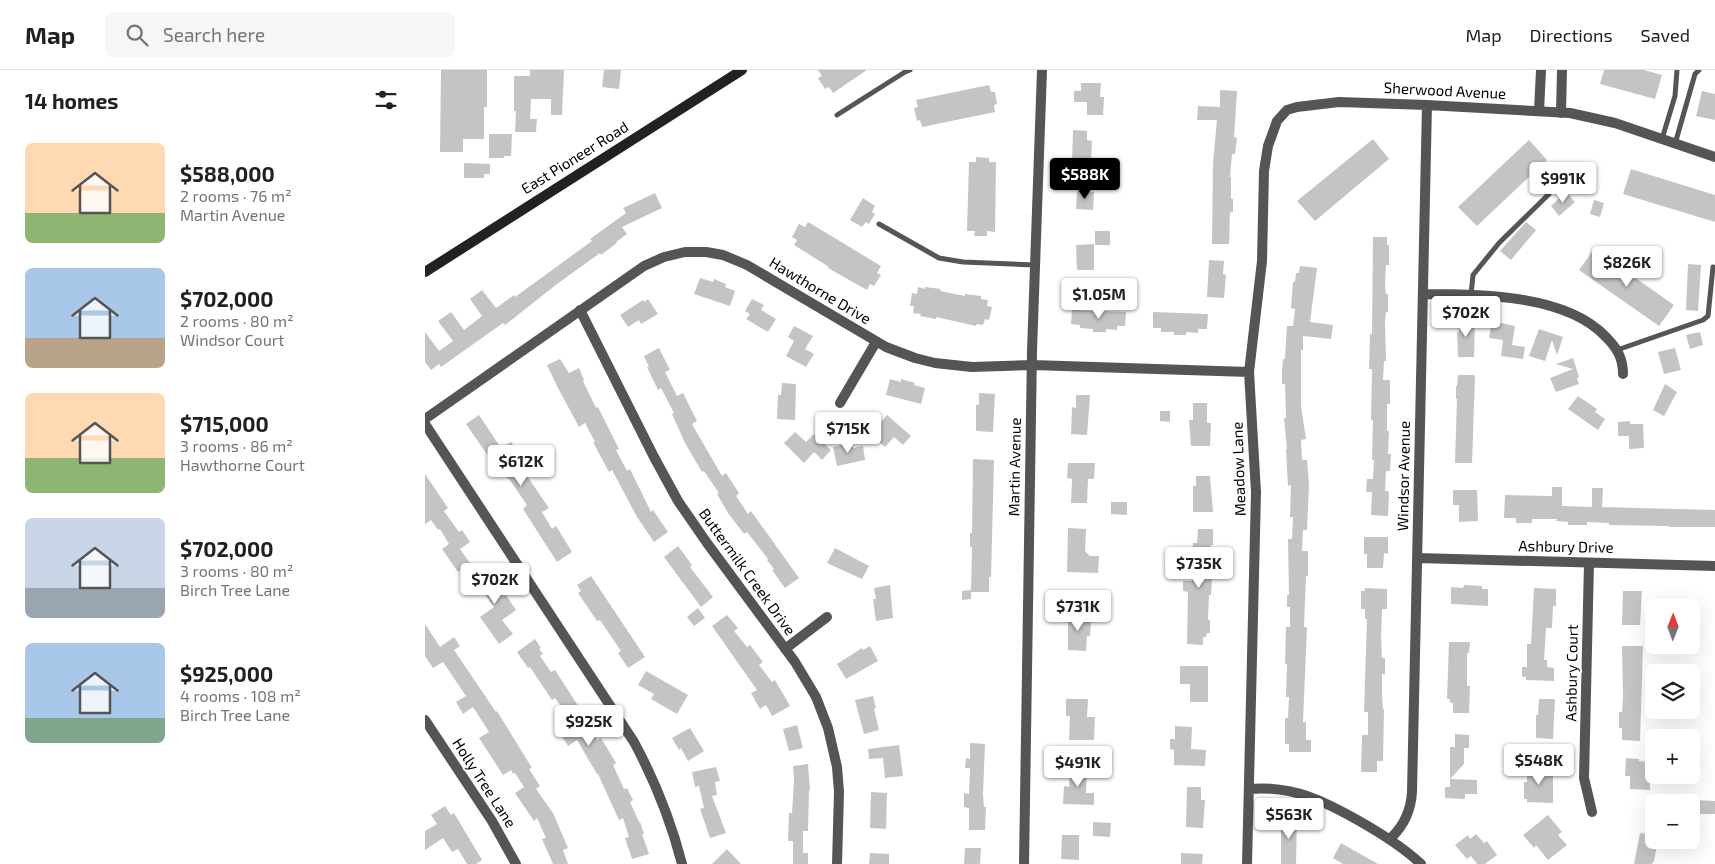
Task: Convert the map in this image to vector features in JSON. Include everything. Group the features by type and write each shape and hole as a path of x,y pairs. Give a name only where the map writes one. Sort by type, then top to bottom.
{"main road":[{"name":"East Pioneer Road","path":"425,272 742,70"}],"street":[{"name":"Martin Avenue","path":"1024,864 1032,365 1042,70"},
{"path":"1539,111 1541,70"},
{"path":"1561,112 1562,70"},
{"name":"Sherwood Avenue","path":"1263,224 1268,146 1277,121 1287,110 1297,107 1339,102 1561,112 1584,115 1615,123 1715,157"},
{"name":"Windsor Avenue","path":"1388,838 1393,837 1403,824 1412,798 1427,105"},
{"name":"Meadow Lane","path":"1247,864 1257,492 1249,372 1262,261 1263,224"},
{"name":"Hawthorne Drive","path":"425,419 638,270 657,259 677,253 706,252 740,261 876,342 904,355 950,365 973,367 1032,365 1249,372"},
{"path":"1423,294 1471,295 1521,300 1566,310 1593,325 1605,335 1623,361 1623,374"},
{"name":"Buttermilk Creek Drive","path":"580,310 678,501 802,672 816,698 831,739 838,784 837,864"},
{"path":"840,403 876,342"},
{"path":"425,424 634,742 666,810 682,864"},
{"name":"Ashbury Drive","path":"1417,558 1715,566"},
{"name":"Ashbury Court","path":"1589,563 1584,778 1592,812"},
{"path":"785,648 827,617"},
{"name":"Holly Tree Lane","path":"425,720 496,827 516,864"},
{"path":"1249,788 1289,790 1314,797 1388,838 1421,864"}],"lane":[{"path":"837,115 910,70"},
{"path":"1662,140 1675,96 1677,70"},
{"path":"1675,144 1695,74 1699,70"},
{"path":"1471,295 1473,275 1499,243 1549,194"},
{"path":"879,224 939,258 963,262 1035,265"},
{"path":"1617,350 1703,320 1708,316 1713,267"}],"building":[{"path":"441,70 487,70 487,107 484,107 484,139 463,139 463,152 440,152"},
{"path":"530,70 564,70 562,115 551,115 551,99 531,99 530,119 537,119 536,132 515,132 514,76 530,76"},
{"path":"604,70 621,70 619,89 602,87"},
{"path":"818,70 867,70 833,93 829,87 825,89 818,78 822,76"},
{"path":"1604,70 1644,70 1662,75 1655,99 1600,84"},
{"path":"1081,83 1101,83 1100,97 1104,97 1103,115 1087,115 1087,102 1074,102 1074,91 1081,91"},
{"path":"989,85 991,92 995,92 997,104 994,105 995,112 922,127 920,120 917,121 914,108 918,107 916,100"},
{"path":"1220,90 1237,91 1234,137 1237,138 1235,154 1232,154 1230,177 1233,212 1230,212 1229,244 1212,244 1213,163 1217,120 1197,120 1198,106 1220,107"},
{"path":"1702,91 1715,94 1715,120 1696,116"},
{"path":"1073,130 1087,131 1087,140 1092,141 1091,164 1072,164"},
{"path":"489,134 512,134 511,156 489,158"},
{"path":"1373,139 1389,159 1315,221 1297,201"},
{"path":"1529,140 1547,160 1477,226 1458,207"},
{"path":"976,157 989,158 989,162 996,162 995,232 987,231 987,236 974,236 975,231 967,231 969,162 976,162"},
{"path":"464,163 490,164 490,174 484,174 484,178 464,178"},
{"path":"1631,169 1715,195 1715,222 1623,194"},
{"path":"1077,191 1094,192 1093,210 1076,209"},
{"path":"1566,192 1575,202 1559,216 1551,206"},
{"path":"655,193 662,208 622,227 627,234 601,255 600,253 557,284 505,325 503,323 441,367 439,364 431,370 425,362 425,332 439,351 453,341 438,321 451,312 464,330 482,316 470,299 482,290 496,308 514,295 515,297 592,241 590,239 626,213 623,208"},
{"path":"863,198 875,206 872,212 875,214 869,224 866,222 862,227 850,220"},
{"path":"1594,200 1604,203 1600,217 1590,214"},
{"path":"808,222 881,266 877,273 881,275 874,286 870,284 867,290 828,268 794,245 797,240 792,237 799,224 805,227"},
{"path":"1526,222 1536,230 1511,260 1500,251"},
{"path":"1095,231 1110,231 1110,245 1095,245"},
{"path":"1373,237 1387,237 1387,245 1389,245 1389,265 1386,265 1385,285 1386,294 1388,294 1388,312 1386,312 1385,321 1386,361 1384,361 1383,380 1390,380 1390,404 1387,404 1387,431 1389,431 1388,454 1391,454 1390,471 1386,471 1385,491 1388,491 1389,494 1388,516 1371,515 1372,492 1366,492 1367,479 1373,479 1374,460 1372,460 1373,420 1371,420 1372,369 1369,369 1370,334 1372,334"},
{"path":"1094,244 1094,270 1077,270 1076,245"},
{"path":"1594,249 1674,305 1659,326 1579,270"},
{"path":"1209,260 1224,261 1223,274 1226,275 1224,298 1207,297"},
{"path":"1688,264 1701,265 1698,311 1686,310"},
{"path":"1300,266 1317,268 1310,322 1333,325 1331,339 1303,336 1303,350 1301,350 1301,406 1306,439 1301,440 1302,460 1307,460 1309,484 1307,530 1303,530 1302,551 1308,551 1304,627 1307,627 1303,722 1306,722 1306,740 1311,740 1311,752 1289,752 1289,744 1285,744 1285,718 1288,718 1289,697 1286,697 1287,664 1285,664 1286,627 1290,627 1290,607 1287,607 1287,595 1289,595 1288,539 1292,539 1293,517 1290,517 1291,485 1288,486 1284,418 1286,418 1285,384 1282,384 1282,371 1283,359 1285,359 1287,326 1293,326 1295,309 1291,308 1293,282 1295,282 1296,273 1299,273"},
{"path":"700,278 713,282 714,279 726,284 725,287 735,291 730,306 694,294"},
{"path":"918,287 941,289 940,291 965,296 965,294 981,296 981,299 988,300 987,306 992,307 989,320 985,319 983,325 976,324 976,326 936,317 936,319 920,316 921,314 913,313 914,306 910,306 912,293 917,294"},
{"path":"648,299 658,314 641,324 639,320 628,327 620,315 643,300 644,302"},
{"path":"752,299 764,305 761,310 776,319 768,332 746,319 750,314 745,311"},
{"path":"1072,310 1126,312 1125,326 1117,326 1117,330 1106,329 1106,332 1093,332 1093,329 1080,328 1080,325 1071,324"},
{"path":"1153,312 1208,314 1207,329 1198,329 1198,333 1186,332 1186,335 1174,335 1174,332 1161,332 1161,328 1153,328"},
{"path":"1459,319 1475,319 1474,357 1458,357 1457,332 1459,332"},
{"path":"1492,321 1515,326 1512,345 1525,347 1523,359 1501,356 1503,340 1489,338"},
{"path":"794,326 813,336 805,349 814,354 806,367 786,356 794,341 788,337"},
{"path":"1539,329 1563,337 1557,355 1552,340 1545,361 1529,356"},
{"path":"1700,332 1703,345 1690,349 1686,335"},
{"path":"659,348 670,370 665,372 677,396 683,393 697,421 692,424 722,476 726,473 739,493 736,496 748,514 751,511 799,578 785,588 772,570 774,569 768,559 747,532 744,534 728,513 717,494 719,493 704,471 702,472 685,443 672,414 674,413 661,388 658,390 647,367 649,367 644,356"},
{"path":"1675,348 1681,370 1664,374 1658,352"},
{"path":"1573,358 1579,377 1577,378 1579,384 1556,392 1550,378 1573,369 1556,364"},
{"path":"560,359 569,373 579,368 596,408 598,407 619,449 616,450 627,471 630,469 651,512 653,510 668,532 654,542 637,517 612,470 609,472 585,423 579,427 558,388 547,365"},
{"path":"1458,375 1474,375 1475,377 1472,463 1455,463 1456,386"},
{"path":"890,379 901,382 901,379 925,388 921,404 886,395"},
{"path":"782,383 796,384 795,420 777,419 778,395 781,395"},
{"path":"1665,384 1677,392 1664,416 1653,410"},
{"path":"979,393 995,394 993,432 976,431 976,405 979,405"},
{"path":"1076,395 1090,395 1087,435 1071,434 1072,407 1076,408"},
{"path":"1578,396 1597,409 1595,412 1605,419 1598,430 1568,409"},
{"path":"1193,403 1207,403 1207,423 1211,423 1210,446 1191,446 1189,420 1193,420"},
{"path":"1160,411 1170,411 1170,422 1160,421"},
{"path":"479,415 501,448 511,442 521,456 516,460 549,508 542,512 552,529 556,526 572,552 557,562 523,509 527,505 503,471 500,473 466,424"},
{"path":"887,415 911,436 903,445 894,437 885,447 873,437 880,430 877,427"},
{"path":"1630,421 1630,424 1643,424 1644,448 1629,449 1629,436 1618,436 1618,422"},
{"path":"795,432 806,442 814,434 831,450 822,460 814,452 804,463 784,443"},
{"path":"852,443 853,448 863,446 865,460 837,466 833,447"},
{"path":"973,459 994,460 991,577 989,577 989,592 971,592 971,599 962,600 962,591 971,590 972,547 970,547 970,533 972,533"},
{"path":"1068,463 1095,463 1094,479 1088,479 1087,503 1071,503 1072,479 1067,478"},
{"path":"425,474 448,508 444,511 459,532 462,530 470,542 460,549 470,563 458,572 442,549 449,544 440,529 438,530 431,520 425,524"},
{"path":"1196,476 1210,476 1213,512 1193,512 1193,486 1196,486"},
{"path":"1552,487 1562,487 1562,506 1592,507 1592,488 1603,488 1602,507 1715,510 1715,527 1609,525 1609,523 1587,522 1587,525 1568,525 1568,522 1556,521 1557,519 1532,519 1532,523 1516,523 1516,518 1504,518 1505,495 1552,496"},
{"path":"1453,490 1477,490 1478,521 1459,522 1459,505 1453,505"},
{"path":"1111,502 1127,502 1127,515 1111,514"},
{"path":"1068,528 1086,529 1085,551 1090,556 1099,556 1098,573 1067,572"},
{"path":"1198,529 1213,529 1213,545 1211,545 1209,555 1208,577 1212,577 1208,620 1210,620 1210,633 1203,637 1203,645 1187,644 1188,592 1183,591 1183,581 1192,581 1193,543 1197,543"},
{"path":"1364,537 1388,537 1388,554 1384,553 1383,568 1367,568 1367,554 1364,554"},
{"path":"678,546 692,565 690,567 713,597 701,607 664,557"},
{"path":"835,548 869,566 862,579 827,563"},
{"path":"486,566 516,610 502,620 513,634 499,644 480,617 494,607 472,576"},
{"path":"591,576 645,657 628,668 618,653 621,651 600,620 597,621 578,593 581,591 577,585"},
{"path":"890,585 893,618 876,621 873,599 876,599 874,588"},
{"path":"1464,585 1482,586 1482,589 1488,589 1488,606 1451,604 1451,587 1463,588"},
{"path":"1365,588 1387,589 1387,609 1382,609 1381,636 1382,658 1385,658 1385,674 1382,674 1384,709 1383,761 1377,761 1377,772 1361,772 1362,735 1368,735 1368,712 1364,712 1367,619 1365,619 1365,609 1361,609 1361,591 1365,591"},
{"path":"1534,588 1556,589 1556,606 1553,606 1552,628 1546,628 1544,660 1547,660 1547,667 1554,668 1554,681 1526,680 1526,677 1522,677 1522,667 1527,667 1527,644 1531,644"},
{"path":"1623,591 1642,591 1640,625 1622,625"},
{"path":"698,608 705,618 694,626 687,617"},
{"path":"1068,611 1082,611 1081,622 1091,622 1090,636 1087,636 1086,651 1068,650"},
{"path":"727,615 738,628 734,631 747,647 750,645 763,662 759,665 772,682 775,680 790,706 772,716 766,705 760,709 751,693 757,690 712,626"},
{"path":"425,624 440,647 454,637 460,646 454,650 497,711 532,768 529,769 540,786 536,789 553,813 568,848 563,850 568,864 553,864 542,839 546,838 537,818 534,821 515,793 524,787 511,770 503,775 479,738 489,732 473,707 463,714 456,702 466,696 443,662 433,668 425,656"},
{"path":"535,639 543,654 540,656 551,672 555,670 586,718 584,719 597,740 601,738 616,763 613,765 624,789 627,788 633,800 630,802 640,822 649,854 632,859 625,838 629,837 623,818 619,820 598,774 577,740 568,746 560,733 574,724 555,698 552,700 530,667 528,668 517,652"},
{"path":"1449,642 1470,642 1469,653 1467,653 1467,686 1470,686 1469,713 1453,713 1453,703 1450,703 1450,699 1447,699"},
{"path":"870,646 878,661 846,679 837,664 862,648 863,650"},
{"path":"1622,646 1643,646 1640,741 1622,740 1622,728 1619,728 1619,712 1622,712 1623,697"},
{"path":"1180,666 1208,666 1208,702 1190,702 1190,684 1180,684"},
{"path":"646,671 688,695 677,714 651,699 654,694 638,685"},
{"path":"873,696 879,730 864,734 855,700"},
{"path":"1066,699 1088,699 1087,717 1095,717 1094,740 1069,740 1070,716 1066,716"},
{"path":"1539,699 1555,699 1553,739 1536,738 1536,715 1538,715"},
{"path":"797,725 803,748 789,751 783,729"},
{"path":"1175,726 1192,727 1191,749 1206,750 1205,766 1174,765 1174,750 1170,749 1170,739 1175,739"},
{"path":"690,728 704,751 688,761 681,748 679,750 672,738"},
{"path":"1455,734 1469,735 1469,748 1464,748 1464,764 1450,779 1450,747 1455,747"},
{"path":"970,743 985,744 983,794 984,807 986,807 985,830 969,830 969,808 964,807 964,793 969,794 970,768 965,768 966,758 970,759"},
{"path":"899,745 903,776 885,778 883,758 869,759 868,749"},
{"path":"1626,758 1645,762 1645,784 1650,784 1650,790 1630,789 1630,776 1625,776"},
{"path":"808,764 810,790 808,831 803,831 803,853 808,853 808,864 793,864 793,841 788,841 789,813 792,813 793,766"},
{"path":"1070,766 1087,766 1086,793 1094,793 1094,805 1063,804 1064,786 1069,787"},
{"path":"716,767 720,781 715,782 717,795 712,796 726,833 710,838 700,809 704,808 699,786 695,787 692,772"},
{"path":"1527,769 1553,769 1553,803 1527,802 1527,799 1524,799 1524,782 1527,782"},
{"path":"1450,779 1477,780 1477,794 1465,794 1465,799 1445,798 1445,787 1450,787"},
{"path":"1187,787 1201,787 1201,800 1205,800 1203,828 1186,827"},
{"path":"871,792 887,793 886,829 870,828"},
{"path":"1700,800 1715,801 1715,814 1700,814"},
{"path":"445,806 451,815 454,813 482,860 476,864 467,864 458,849 452,852 443,838 425,850 425,831 437,824 431,815"},
{"path":"1548,815 1562,832 1558,835 1567,845 1548,860 1536,845 1534,848 1523,835"},
{"path":"1281,817 1297,817 1296,864 1281,864"},
{"path":"1093,822 1111,823 1110,837 1093,836"},
{"path":"1640,833 1645,834 1645,849 1656,849 1654,861 1652,864 1634,864"},
{"path":"1476,834 1484,843 1487,841 1497,855 1485,864 1477,864 1471,856 1467,859 1455,845 1468,835 1470,839"},
{"path":"1062,835 1079,835 1079,860 1061,859"},
{"path":"1341,843 1378,864 1343,864 1333,858"},
{"path":"965,848 981,848 980,864 964,864"},
{"path":"727,849 741,864 712,864"},
{"path":"870,853 889,854 889,864 869,864"},
{"path":"1181,853 1203,854 1202,864 1181,864"}]}
